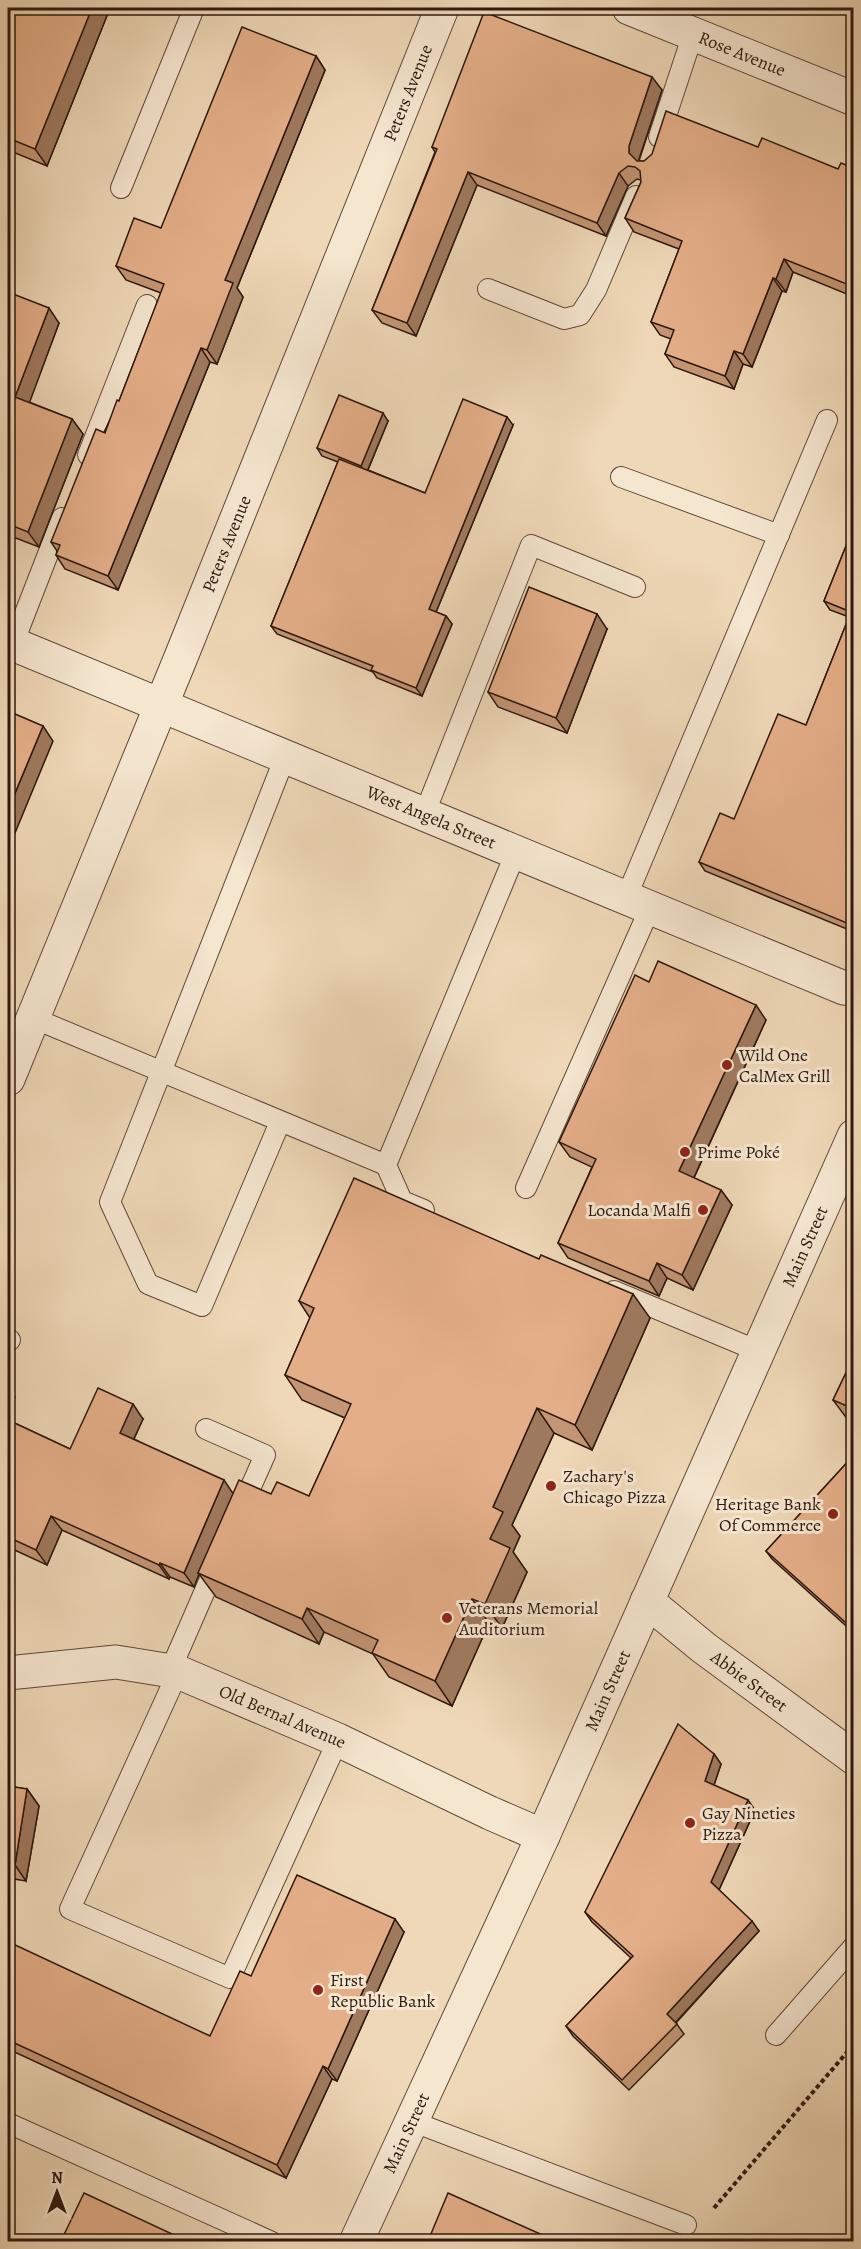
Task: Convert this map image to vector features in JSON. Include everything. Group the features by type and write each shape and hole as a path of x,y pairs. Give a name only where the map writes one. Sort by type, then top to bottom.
{"street":[{"name":"Peters Avenue","path":"11,1059 33,1018 161,706 441,8"},
{"name":"Rose Avenue","path":"629,8 854,99"},
{"name":"West Angela Street","path":"10,643 844,988 854,989"},
{"name":"Main Street","path":"356,2241 543,1836 854,1136"},
{"name":"Abbie Street","path":"647,1602 704,1648 851,1750"},
{"name":"Old Bernal Avenue","path":"8,1673 116,1662 174,1671 338,1740 543,1836"}],"lane":[{"path":"121,188 194,8"},
{"path":"653,153 693,34"},
{"path":"488,289 564,319 580,315 596,290 639,190"},
{"path":"82,467 147,305"},
{"path":"526,1188 779,535 827,420"},
{"path":"621,477 779,535"},
{"path":"10,643 70,500"},
{"path":"424,815 531,545 635,587"},
{"path":"280,1122 202,1306 148,1284 110,1202 159,1072 285,757"},
{"path":"386,1166 516,852"},
{"path":"33,1018 386,1166 402,1201 445,1219"},
{"path":"598,1284 758,1351"},
{"path":"206,1429 265,1455 233,1528"},
{"path":"224,1549 174,1671 70,1909 230,1978 338,1740"},
{"path":"776,2035 854,1946"},
{"path":"411,2121 686,2225"},
{"path":"8,2123 272,2241"}],"path":[{"path":"708,2215 854,2044"}],"building":[{"path":"8,8 92,8 35,149 8,138"},
{"path":"484,12 652,77 629,146 629,153 637,161 644,161 652,154 666,111 758,147 762,138 838,169 841,163 854,168 854,287 784,259 776,279 773,278 743,354 734,351 725,376 665,354 674,330 651,322 682,241 625,218 641,182 640,171 635,167 628,166 619,173 597,223 468,172 407,323 372,310 437,149 432,147"},
{"path":"242,27 316,56 225,280 233,283 207,350 201,348 108,576 56,555 60,545 51,542 96,429 105,433 164,284 116,266 134,218 161,228"},
{"path":"8,292 49,308 15,397 72,419 28,532 8,524"},
{"path":"339,395 383,413 361,466 317,448"},
{"path":"463,399 507,417 429,609 446,616 416,688 371,670 373,666 271,626 339,459 425,493"},
{"path":"854,526 854,926 699,862 720,813 734,819 778,714 806,725 851,612 824,601"},
{"path":"529,587 597,614 556,718 488,692"},
{"path":"8,711 43,726 8,810"},
{"path":"658,961 756,1005 679,1171 721,1190 682,1275 657,1263 649,1281 558,1243 596,1159 559,1142 635,975 649,982"},
{"path":"354,1178 539,1259 541,1255 633,1294 575,1425 537,1408 493,1507 503,1512 490,1539 510,1548 485,1604 472,1599 435,1681 372,1653 378,1640 307,1608 302,1619 198,1573 239,1480 271,1494 277,1482 309,1496 351,1404 285,1375 314,1308 299,1301"},
{"path":"854,1356 854,1409 833,1400"},
{"path":"98,1388 133,1404 120,1433 224,1480 184,1573 160,1563 159,1565 51,1516 36,1550 8,1537 8,1420 70,1449"},
{"name":"Heritage Bank Of Commerce","path":"854,1455 854,1630 766,1551"},
{"path":"678,1724 714,1754 705,1781 748,1800 711,1882 752,1921 667,2014 677,2024 622,2080 566,2026 633,1956 585,1912"},
{"path":"8,1786 27,1789 15,1865 8,1863"},
{"path":"297,1875 395,1919 328,2069 323,2066 277,2165 8,2040 8,1950 11,1943 210,2036 240,1971 251,1976"},
{"path":"84,2193 187,2241 61,2241"},
{"path":"448,2193 556,2241 428,2241"},
{"path":"22,2235 35,2241 19,2241"}],"place":[{"name":"Wild One CalMex Grill","path":"727,1065"},
{"name":"Prime Poké","path":"685,1152"},
{"name":"Locanda Malfi","path":"703,1210"},
{"name":"Zachary's Chicago Pizza","path":"551,1486"},
{"name":"Heritage Bank Of Commerce","path":"833,1514"},
{"name":"Veterans Memorial Auditorium","path":"447,1618"},
{"name":"Gay Nineties Pizza","path":"690,1823"},
{"name":"First Republic Bank","path":"318,1990"}]}
